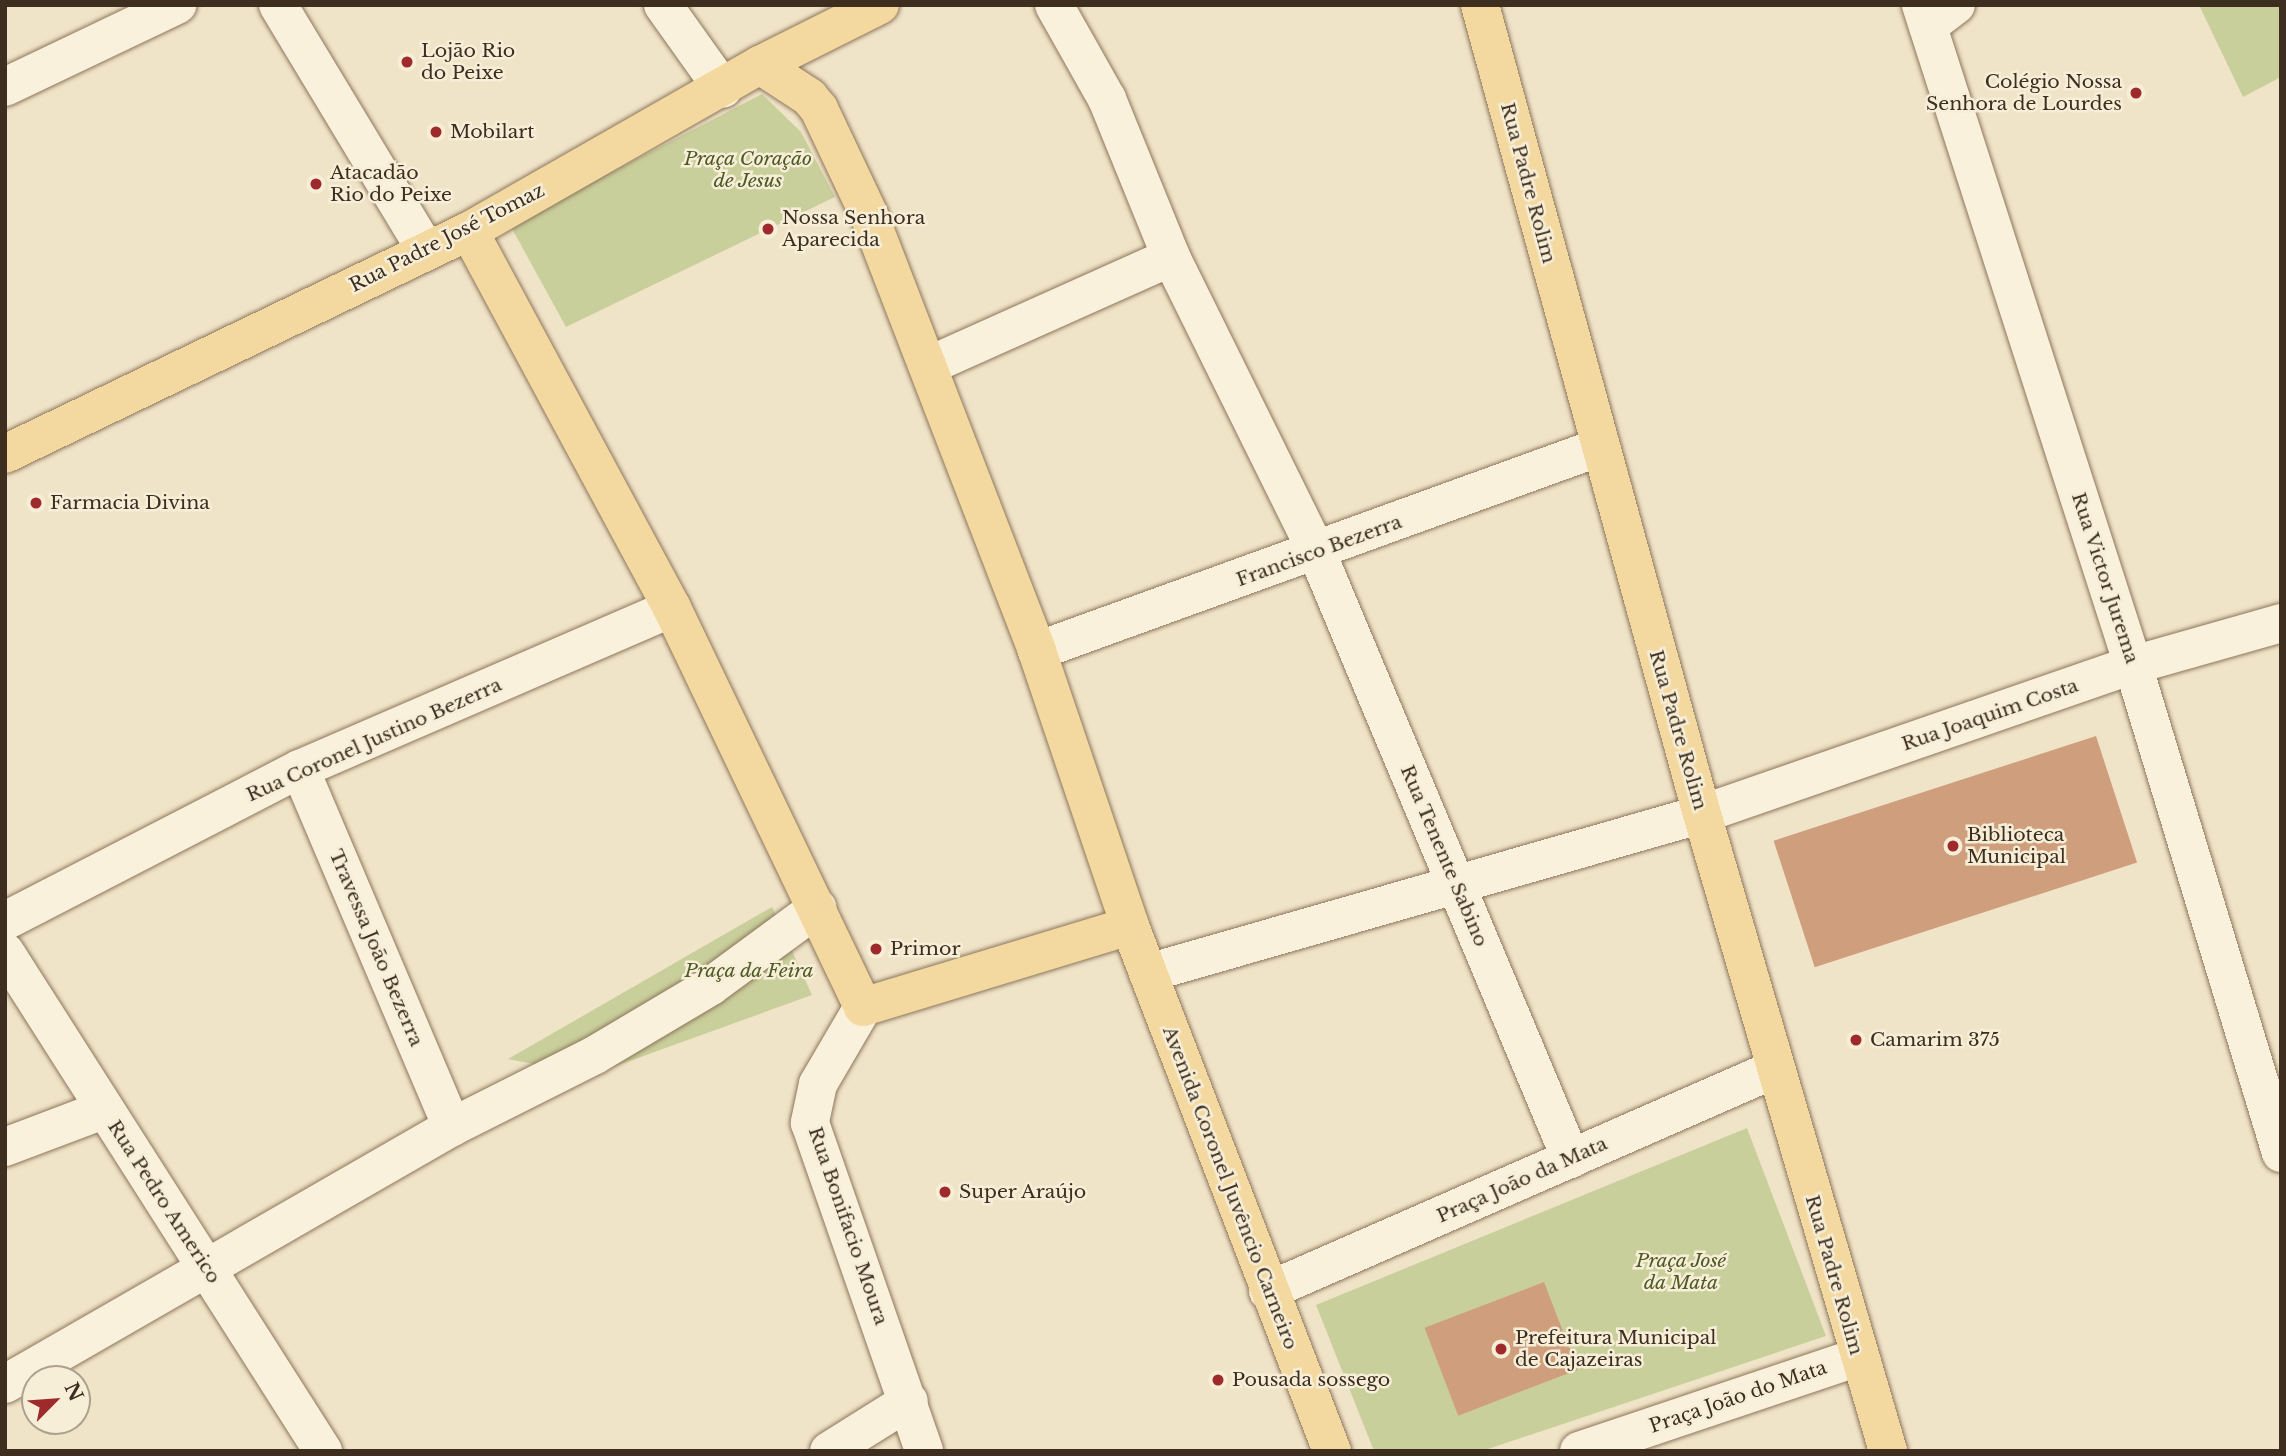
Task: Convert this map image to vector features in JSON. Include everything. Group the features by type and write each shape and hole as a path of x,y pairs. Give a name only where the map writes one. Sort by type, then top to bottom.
{"main road":[{"name":"Rua Padre José Tomaz","path":"10,443 469,231 723,89 760,65 880,5"},
{"name":"Rua Padre Rolim","path":"1480,5 1702,814 1858,1357 1888,1451"},
{"name":"Avenida Coronel Juvêncio Carneiro","path":"760,65 809,97 819,109 869,215 930,365 1037,651 1130,926 1268,1291 1332,1451"},
{"path":"469,231 672,608 863,1007 1130,926"}],"street":[{"path":"5,87 177,5"},
{"path":"278,5 426,250"},
{"path":"663,5 723,89"},
{"name":"Rua Tenente Sabino","path":"1054,5 1107,99 1171,257 1317,553 1571,1159"},
{"name":"Rua Victor Jurema","path":"1935,12 2281,1153"},
{"path":"930,365 1171,257"},
{"name":"Francisco Bezerra","path":"1037,651 1317,553 1600,447"},
{"name":"Rua Coronel Justino Bezerra","path":"5,921 300,769 672,608"},
{"name":"Rua Joaquim Costa","path":"1148,972 1702,814 2133,665 2281,623"},
{"name":"Travessa João Bezerra","path":"300,769 452,1127"},
{"path":"5,1384 452,1127 595,1055 711,986 817,908"},
{"name":"Rua Pedro Americo","path":"5,952 103,1110 207,1266 323,1451"},
{"name":"Rua Bonifacio Moura","path":"863,1007 818,1084 810,1123 909,1401 924,1451"},
{"name":"Praça João da Mata","path":"1268,1291 1775,1069"},
{"path":"5,1147 103,1110"},
{"name":"Praça João do Mata","path":"1579,1451 1858,1357"},
{"path":"830,1451 909,1401"}],"green space":[{"path":"2199,5 2281,5 2281,77 2243,97"},
{"name":"Praça Coração de Jesus","path":"762,94 801,132 835,197 566,327 510,225"},
{"name":"Praça da Feira","path":"772,907 812,995 591,1075 508,1059"},
{"name":"Praça José da Mata","path":"1747,1128 1826,1336 1482,1451 1374,1451 1316,1305"}],"building":[{"name":"Biblioteca Municipal","path":"2096,736 2137,862 1815,967 1774,841"},
{"name":"Prefeitura Municipal de Cajazeiras","path":"1544,1282 1578,1370 1458,1416 1425,1328"}],"place":[{"name":"Lojão Rio do Peixe","path":"407,62"},
{"name":"Colégio Nossa Senhora de Lourdes","path":"2136,93"},
{"name":"Mobilart","path":"436,132"},
{"name":"Atacadão Rio do Peixe","path":"316,184"},
{"name":"Nossa Senhora Aparecida","path":"768,229"},
{"name":"Farmacia Divina","path":"36,503"},
{"name":"Biblioteca Municipal","path":"1953,846"},
{"name":"Primor","path":"876,949"},
{"name":"Camarim 375","path":"1856,1040"},
{"name":"Super Araújo","path":"945,1192"},
{"name":"Prefeitura Municipal de Cajazeiras","path":"1501,1349"},
{"name":"Pousada sossego","path":"1218,1380"}]}
